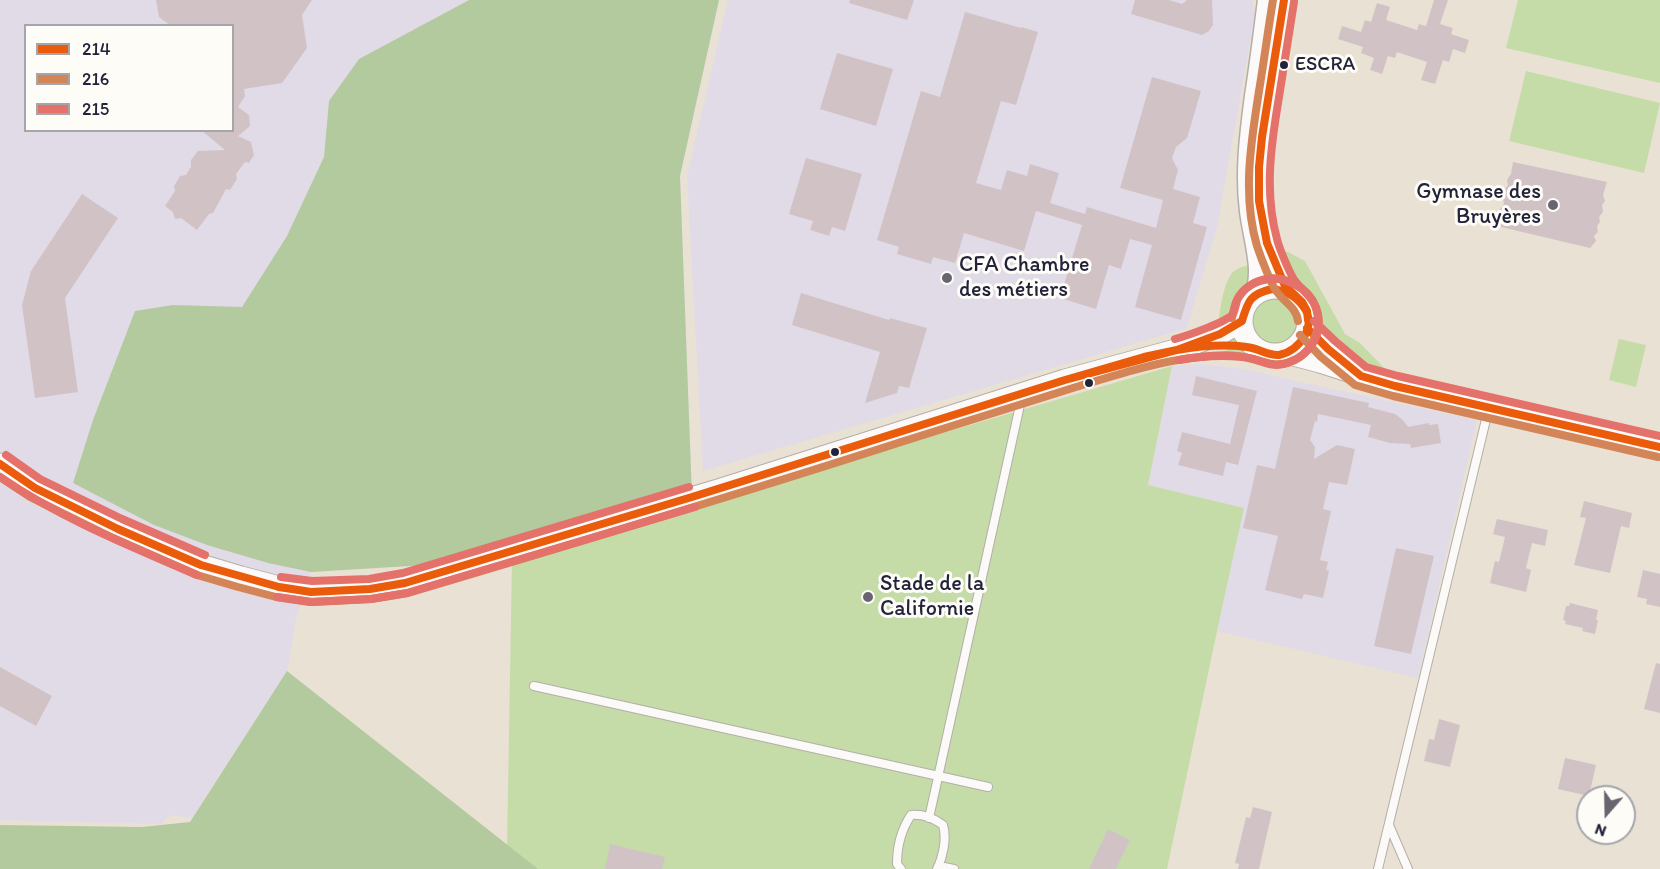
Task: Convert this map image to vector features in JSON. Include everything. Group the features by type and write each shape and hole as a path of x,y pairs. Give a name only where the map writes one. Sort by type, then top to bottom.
{"street":[{"path":"1254,348 1245,336 1242,321 1245,307 1257,287 1247,209 1246,167 1266,0"},
{"path":"1284,0 1262,137 1259,201 1267,243 1286,286 1304,306 1308,318 1303,338 1299,344 1286,353"},
{"path":"1252,297 1271,289 1290,292"},
{"path":"0,464 35,489 118,529 201,564 279,587 311,592 370,589 405,583 681,501 1023,393 1183,348 1220,334 1242,321"},
{"path":"1307,328 1361,376"},
{"path":"1183,348 1224,345 1254,348 1268,354 1286,353 1395,386 1660,447"}],"lane":[{"path":"929,818 1023,393"},
{"path":"1378,869 1489,407"},
{"path":"534,686 988,788"},
{"path":"901,869 897,864 897,853 905,825 911,815 920,814 943,825 945,833 938,867 954,869"},
{"path":"1389,825 1408,869"}],"shaded area":[{"path":"0,0 719,0 680,176 692,497 448,570 426,565 311,572 297,614 287,671 192,818 170,815 161,824 0,820"},
{"name":"CFA Chambre des métiers","path":"728,0 1252,0 1255,14 1217,227 1187,328 703,471 687,176"},
{"path":"1201,364 1250,370 1477,420 1418,678 1217,631 1244,508 1148,485 1172,366"}],"green space":[{"path":"469,0 719,0 680,176 692,497 448,570 426,565 311,572 268,563 207,545 154,525 73,483 93,420 135,311 173,305 242,307 287,236 324,157 329,101 359,59"},
{"path":"1518,0 1660,0 1660,83 1506,48"},
{"path":"1526,71 1660,103 1644,173 1509,141"},
{"path":"1278,252 1288,252 1305,261 1345,334 1360,343 1391,375 1296,347 1304,333 1307,320 1304,308 1298,298 1288,291 1277,289 1264,291 1252,299 1243,313 1244,332 1254,348 1241,347 1253,360 1261,364 1226,356 1224,352 1231,346 1224,346 1219,322 1222,298 1230,276 1242,267 1275,263"},
{"path":"1270,297 1280,297 1292,304 1299,316 1299,326 1292,338 1280,345 1270,345 1255,334 1251,326 1251,316 1262,301"},
{"path":"1619,339 1646,345 1636,387 1609,380"},
{"name":"Stade de la Californie","path":"1172,366 1148,485 1244,508 1167,869 536,869 507,848 512,562 690,507"},
{"path":"287,671 538,869 0,869 0,825 142,827 190,822"}],"building":[{"path":"156,0 312,0 302,15 307,48 282,83 244,89 245,96 238,107 249,115 250,126 238,136 251,142 254,155 249,163 245,162 236,174 237,179 230,190 226,189 213,213 209,214 197,230 181,218 175,219 173,212 165,206 175,191 174,186 180,176 186,175 191,167 191,160 198,151 225,150 203,132 234,132 234,24 168,24 159,17"},
{"path":"850,0 914,0 907,20 849,3"},
{"path":"1135,0 1169,0 1182,4 1187,0 1212,0 1213,25 1202,35 1131,14"},
{"path":"1434,0 1448,0 1440,24 1453,28 1451,34 1469,40 1465,53 1453,49 1449,62 1443,60 1435,84 1421,80 1427,62 1397,52 1395,58 1388,56 1382,74 1370,70 1374,58 1361,53 1363,47 1338,39 1342,26 1361,32 1365,20 1371,22 1377,3 1390,7 1386,20 1417,30 1419,24 1426,26"},
{"path":"965,12 1038,32 1016,105 1001,101 976,183 1001,190 1007,170 1027,176 1030,164 1059,173 1050,203 1085,214 1087,207 1156,228 1163,200 1120,188 1152,77 1201,91 1187,138 1176,147 1172,158 1178,170 1173,189 1200,197 1193,223 1207,227 1181,320 1135,307 1152,245 1130,239 1121,269 1109,265 1096,309 1060,298 1082,225 1036,211 1024,251 964,233 955,263 933,257 931,264 897,254 899,247 877,240 921,91 940,97"},
{"path":"837,53 893,69 876,126 820,109"},
{"path":"806,158 862,174 845,231 832,227 829,236 810,230 813,221 789,214"},
{"name":"Gymnase des Bruyères","path":"1513,162 1607,182 1603,195 1605,201 1602,205 1603,212 1599,217 1598,232 1594,236 1596,241 1590,248 1501,227 1498,219 1502,215 1500,209 1504,204 1505,189"},
{"path":"82,194 118,218 65,298 78,392 35,398 22,305 31,271"},
{"path":"801,293 889,320 890,318 927,328 909,388 899,386 897,393 865,403 880,352 792,325"},
{"path":"1196,376 1257,391 1238,465 1226,462 1223,476 1178,465 1182,453 1177,451 1182,432 1230,444 1239,405 1192,395"},
{"path":"1293,387 1369,403 1368,407 1395,414 1408,427 1429,423 1429,425 1438,424 1441,443 1411,448 1410,444 1390,443 1368,437 1371,425 1318,414 1310,440 1315,447 1314,459 1337,445 1355,449 1347,485 1329,482 1323,509 1331,511 1320,560 1328,562 1326,570 1329,571 1323,598 1304,594 1302,599 1265,590 1278,536 1243,528 1257,465 1275,469"},
{"path":"1584,501 1632,513 1629,528 1621,526 1610,573 1574,565 1586,518 1580,517"},
{"path":"1497,519 1548,530 1545,546 1532,543 1526,568 1531,570 1526,592 1490,583 1495,561 1499,562 1505,537 1493,534"},
{"path":"1396,548 1434,556 1411,654 1374,646"},
{"path":"1643,570 1660,574 1660,607 1646,604 1647,599 1637,597"},
{"path":"1570,603 1598,610 1595,634 1582,631 1583,628 1565,624 1566,621 1563,620 1566,606"},
{"path":"1656,663 1660,664 1660,713 1644,709"},
{"path":"0,667 52,696 36,726 0,706"},
{"path":"1439,719 1460,725 1450,767 1424,761 1429,739 1434,740"},
{"path":"1565,758 1596,765 1591,785 1576,785 1576,793 1558,789"},
{"path":"1253,807 1272,812 1259,869 1238,869 1239,864 1235,863 1246,817 1250,818"},
{"path":"1108,829 1130,840 1116,869 1089,869"},
{"path":"610,844 665,857 662,869 605,869"}],"transit line":[{"name":"216","path":"1273,0 1251,149 1250,207 1257,246 1269,277 1277,292 1295,312 1298,321"},
{"name":"214","path":"1284,0 1262,137 1259,201 1267,243 1285,286 1302,302 1307,311 1308,320"},
{"name":"215","path":"1294,2 1271,151 1271,204 1282,254 1295,281 1313,302 1318,319"},
{"name":"216","path":"0,477 30,497 113,538 197,575 276,597 310,602 371,599 408,593 532,556 1137,369 1184,359 1218,355 1231,355 1272,364 1287,363 1308,350 1318,324 1316,307 1308,294 1295,284 1279,279 1263,280 1248,287 1236,302 1232,318"},
{"name":"215","path":"1175,339 1223,321 1233,314 1242,292 1250,285 1265,280 1280,279 1296,285 1314,303 1318,313 1317,335 1311,345 1303,354 1285,364 1273,365 1250,358 1227,356 1179,360"},
{"name":"214","path":"1272,289 1285,292 1300,302 1309,321 1308,329 1300,343 1287,353 1279,355 1251,348 1230,346 1177,350 1220,334 1242,321 1251,299 1259,293 1272,289"},
{"name":"215","path":"1314,321 1366,367 1660,436"},
{"name":"214","path":"1307,328 1361,376 1395,386 1660,447"},
{"name":"216","path":"1300,335 1321,357 1355,385 1393,396 1658,457"},
{"name":"214","path":"1065,380 1177,350"},
{"name":"214","path":"1065,380 1177,350"},
{"name":"214","path":"692,497 1065,380"},
{"name":"214","path":"692,497 1065,380"},
{"name":"215","path":"6,455 40,479 122,519 205,555"},
{"name":"214","path":"0,464 35,488 118,529 201,565"},
{"name":"215","path":"0,477 71,518 197,575"},
{"name":"215","path":"281,577 312,581 369,579 403,573 689,487"},
{"name":"214","path":"279,587 311,592 370,589 405,583 692,497"},
{"name":"215","path":"277,597 312,602 371,599 407,593 695,507"},
{"name":"214","path":"201,565 279,587"},
{"name":"214","path":"201,565 279,587"}],"place":[{"name":"ESCRA","path":"1284,65"},
{"name":"Gymnase des Bruyères","path":"1553,205"},
{"name":"CFA Chambre des métiers","path":"947,278"},
{"name":"Stade de la Californie","path":"868,597"}]}
